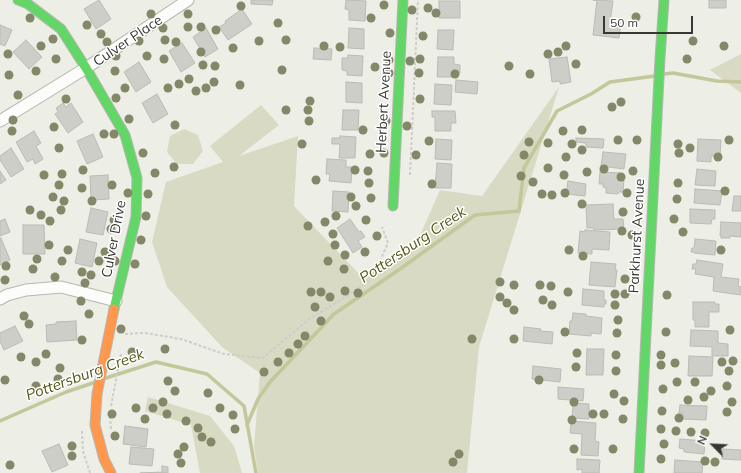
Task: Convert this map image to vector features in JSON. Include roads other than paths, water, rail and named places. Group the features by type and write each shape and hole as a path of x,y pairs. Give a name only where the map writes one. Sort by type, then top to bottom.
{"street":[{"name":"Culver Drive","path":"18,0 28,4 61,29 86,68 125,135 137,178 136,217 116,301 97,394 95,426 104,459 111,473"},
{"name":"Culver Place","path":"0,121 86,68 188,0"},
{"name":"Herbert Avenue","path":"393,206 403,0"},
{"name":"Parkhurst Avenue","path":"640,473 658,94 664,0"},
{"path":"0,299 26,290 61,287 116,301"}],"waterway":[{"name":"Pottersburg Creek","path":"664,74 673,73 717,81 741,82"},
{"name":"Pottersburg Creek","path":"247,425 258,399 270,382 334,314 475,215 519,211 524,168 557,111 591,94 610,82 655,76"},
{"name":"Pottersburg Creek","path":"103,379 156,362 207,374 244,406 256,473"},
{"name":"Pottersburg Creek","path":"0,421 66,392 96,382"}]}
